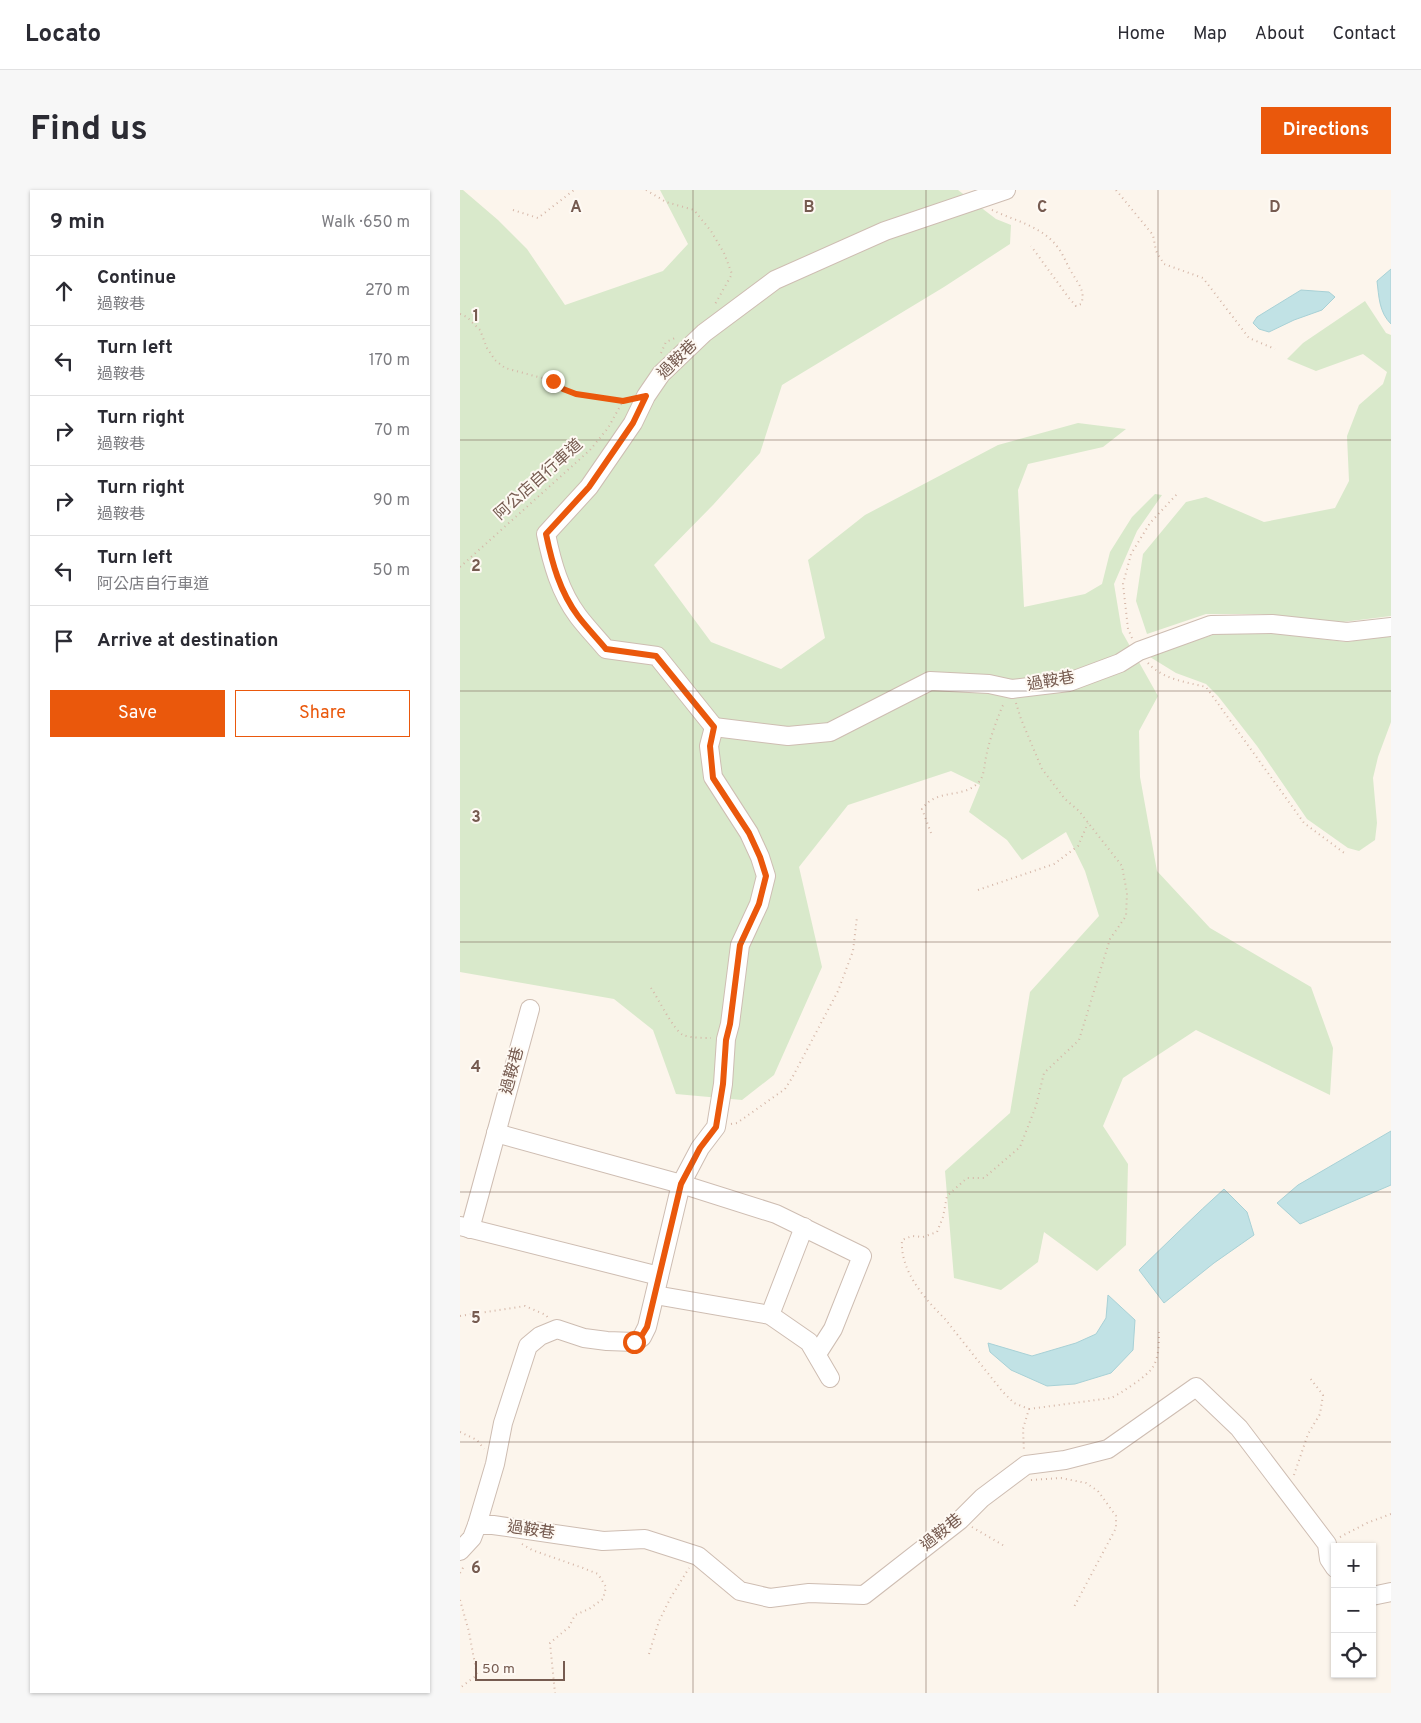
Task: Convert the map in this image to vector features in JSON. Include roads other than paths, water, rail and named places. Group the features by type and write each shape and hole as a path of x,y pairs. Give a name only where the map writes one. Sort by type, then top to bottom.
{"lane":[{"name":"過鞍巷","path":"1006,190 885,232 775,280 704,333 661,374 646,396 633,423 589,487 546,534 550,555 560,584 578,616 606,649 656,656 714,727 788,736 830,732 930,681 989,684 1012,689 1069,682 1120,663 1139,651 1211,625 1272,624 1347,632 1391,627"},
{"path":"460,1551 472,1538 477,1525 495,1464 503,1423 528,1346 540,1336 557,1329 584,1338 607,1342 634,1342 639,1340 647,1327 681,1184 700,1148 716,1127 740,945 759,904 766,876 749,833 713,778 710,746 714,727"},
{"name":"過鞍巷","path":"530,1009 496,1133 465,1228 659,1276"},
{"path":"496,1133 681,1184 776,1214 862,1256 833,1329 817,1354"},
{"path":"770,1315 804,1227"},
{"path":"654,1295 770,1315 809,1342 830,1378"},
{"name":"過鞍巷","path":"477,1525 604,1541 645,1539 698,1556 740,1591 770,1598 809,1593 864,1595 960,1520 982,1498 1026,1465 1065,1460 1108,1449 1196,1387 1239,1428 1327,1544 1331,1561"},
{"path":"1376,1595 1391,1592"}],"water":[{"path":"1391,269 1391,324 1382,309 1377,281"},
{"path":"1301,290 1329,292 1335,297 1322,310 1269,332 1259,329 1253,323 1257,317"},
{"path":"1391,1131 1391,1185 1300,1224 1277,1203 1298,1185"},
{"path":"1224,1189 1247,1212 1254,1235 1214,1263 1164,1303 1139,1270"},
{"path":"1108,1295 1135,1320 1133,1350 1111,1373 1075,1384 1047,1386 1011,1370 990,1352 988,1343 1032,1356 1076,1343 1096,1334 1106,1318"}]}
